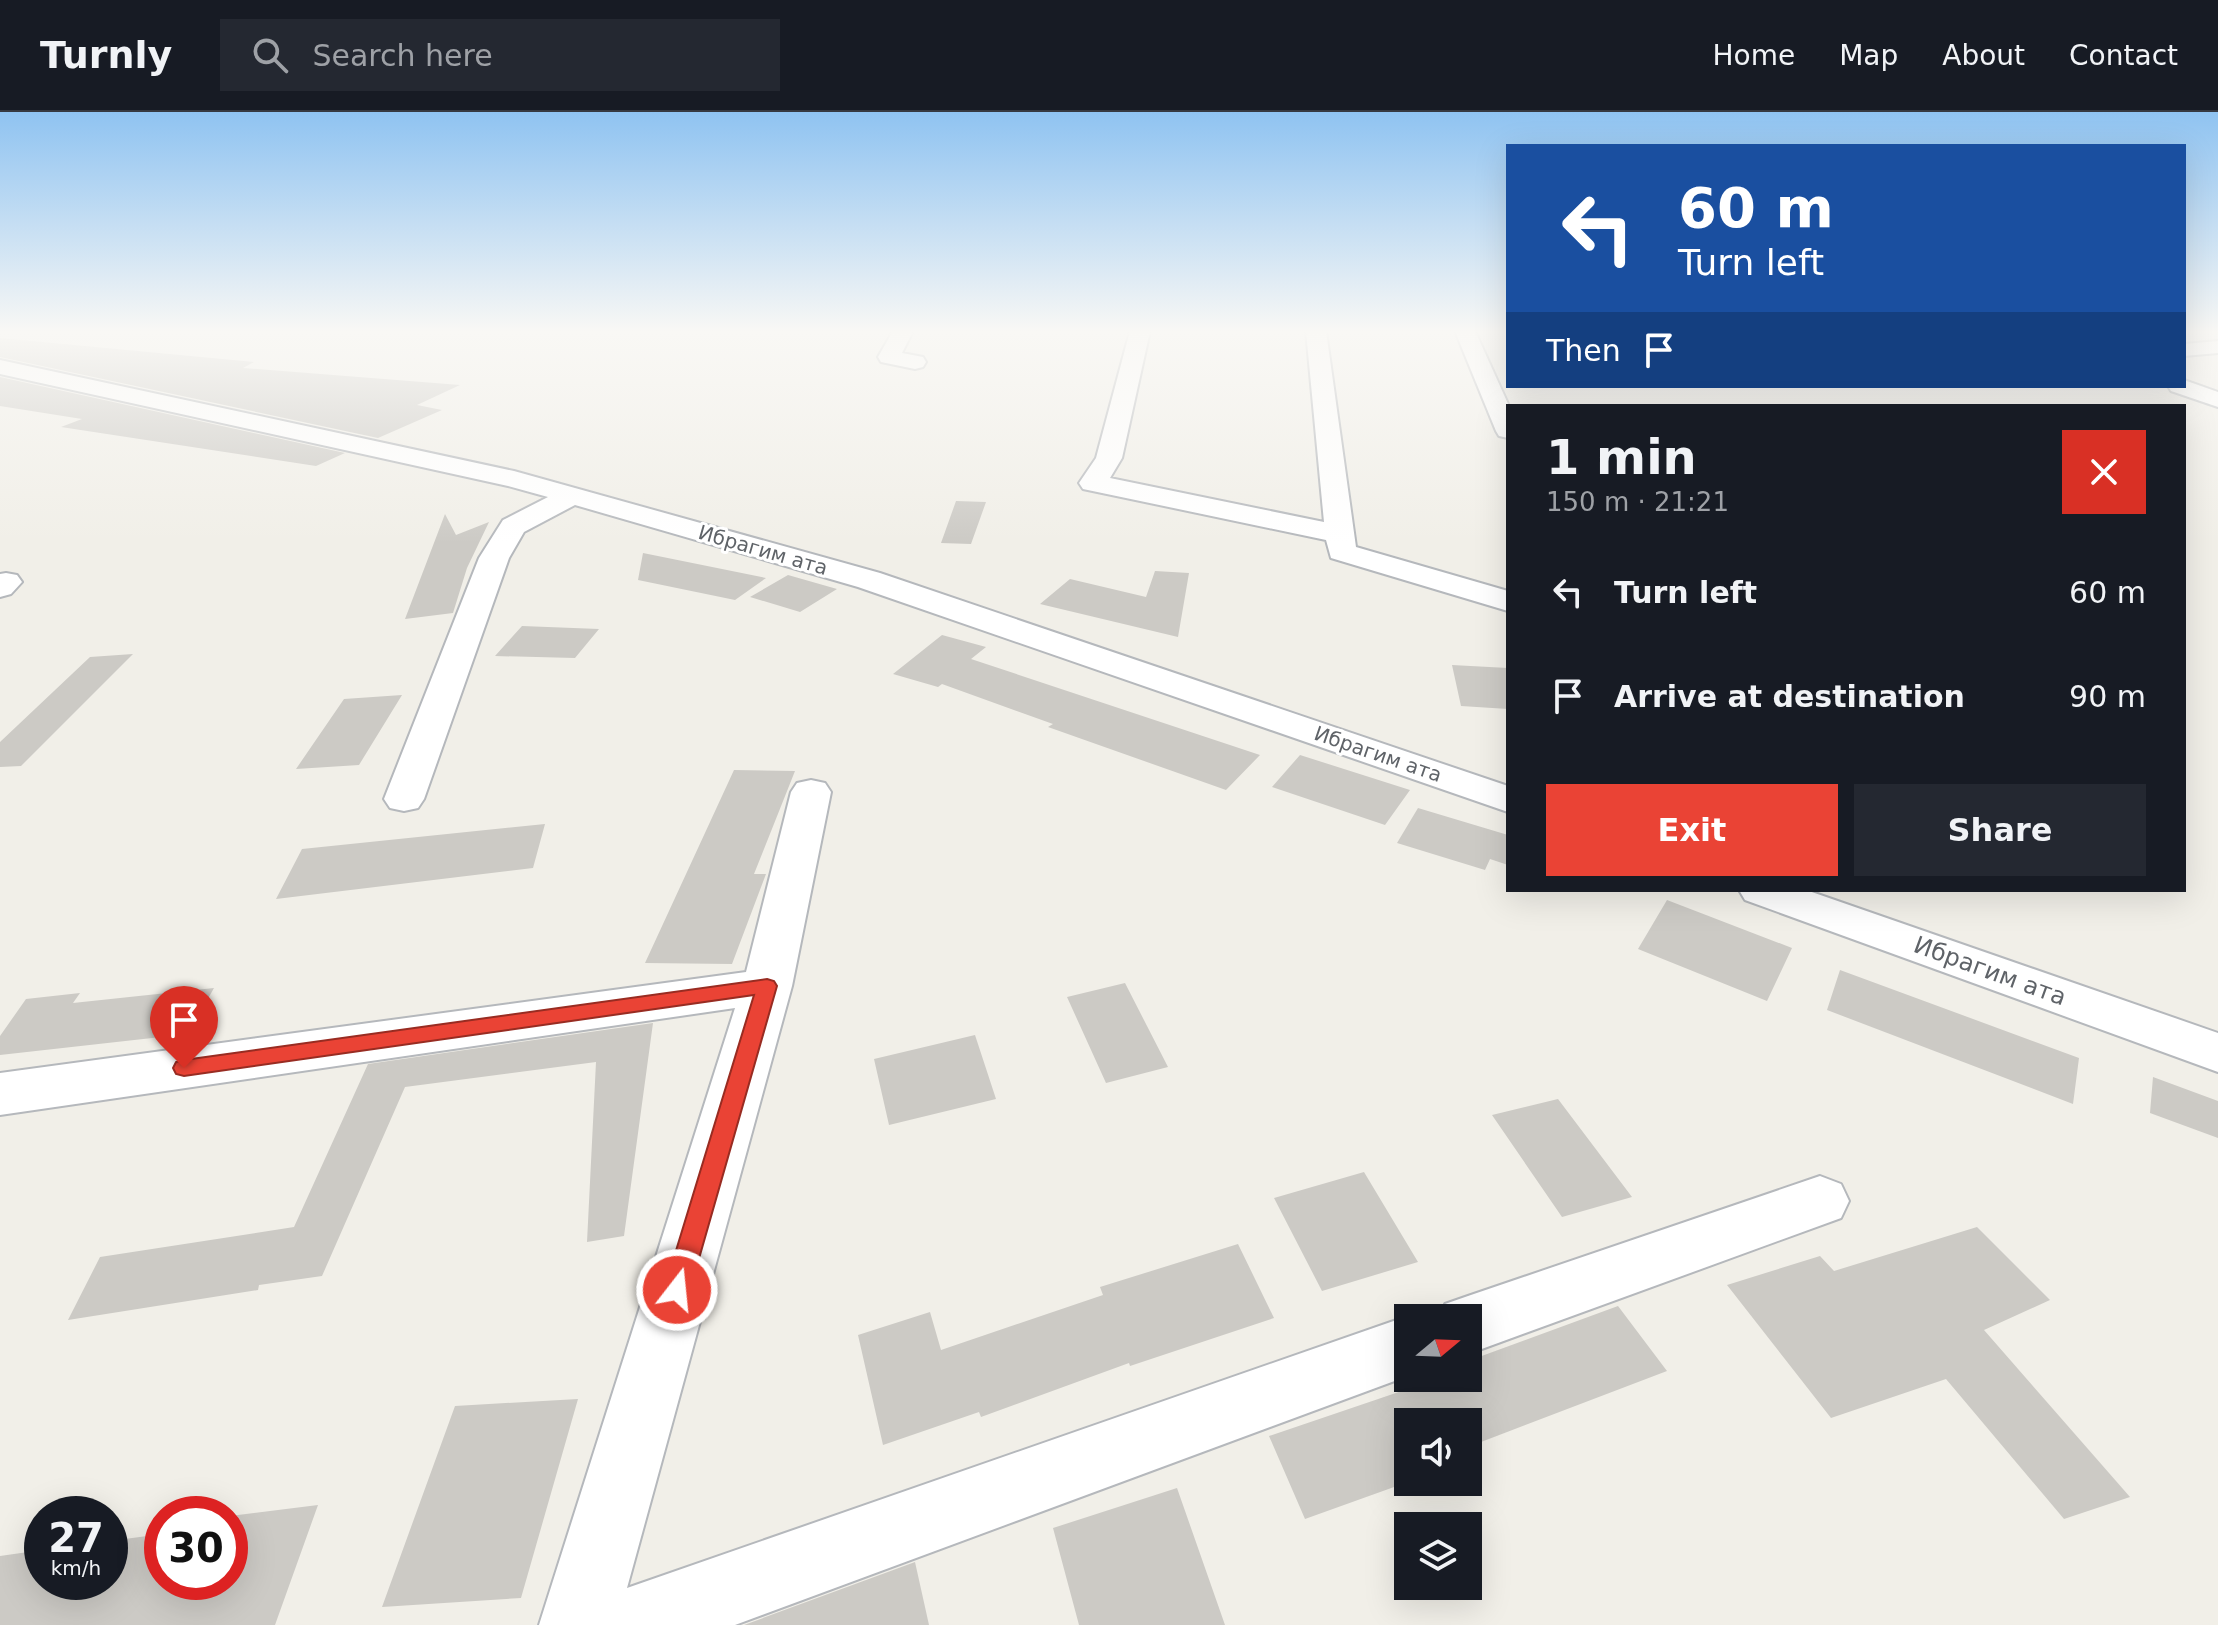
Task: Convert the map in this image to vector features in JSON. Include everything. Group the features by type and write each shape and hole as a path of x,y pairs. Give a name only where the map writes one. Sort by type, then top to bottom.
{"street":[{"name":"Ибрагим ата","path":"159,402 514,479 869,580 1506,799"},
{"path":"1123,402 1109,458 1093,483 1340,534"},
{"path":"1324,402 1342,552 1506,600"},
{"path":"1495,402 1506,426"},
{"path":"404,799 494,558 513,526 572,496"},
{"path":"578,1625 767,986 811,792"},
{"name":"Ибрагим ата","path":"1767,892 2218,1053"},
{"path":"0,1094 767,986"},
{"path":"1482,1320 1820,1201"},
{"path":"631,1625 1394,1351"}],"building":[{"path":"0,402 112,402 345,453 316,466 61,427 82,419 0,406"},
{"path":"208,402 424,402 417,405 442,410 378,438"},
{"path":"956,501 986,502 971,544 941,543"},
{"path":"445,514 456,535 489,522 467,568 453,613 405,619"},
{"path":"643,553 766,578 735,600 638,580"},
{"path":"1155,571 1189,573 1178,637 1040,604 1070,579 1146,597"},
{"path":"788,575 837,589 800,612 750,597"},
{"path":"522,626 599,629 575,658 495,656"},
{"path":"942,635 986,647 971,659 1260,755 1226,790 1048,727 1053,724 942,684 938,687 893,674"},
{"path":"133,654 21,766 0,767 0,742 90,657"},
{"path":"1452,665 1506,668 1506,709 1461,706"},
{"path":"402,695 359,765 296,769 344,699"},
{"path":"1300,755 1410,790 1385,825 1272,787"},
{"path":"734,770 795,771 754,874 766,874 732,964 645,963"},
{"path":"1418,808 1506,834 1506,864 1490,859 1485,870 1397,843"},
{"path":"545,824 533,868 276,899 302,849"},
{"path":"1667,900 1792,948 1767,1001 1638,949"},
{"path":"1840,970 2079,1058 2073,1104 1827,1010"},
{"path":"1125,983 1168,1067 1106,1083 1067,997"},
{"path":"214,988 188,1034 0,1055 0,1036 26,999 80,993 73,1003"},
{"path":"653,1023 624,1236 587,1242 596,1062 405,1087 322,1276 259,1285 258,1290 68,1320 100,1257 294,1227 368,1064"},
{"path":"975,1035 996,1099 889,1125 874,1059"},
{"path":"2153,1077 2218,1101 2218,1138 2150,1113"},
{"path":"1558,1099 1632,1197 1562,1217 1492,1115"},
{"path":"1364,1172 1418,1262 1322,1291 1274,1198"},
{"path":"1977,1227 2050,1300 1984,1330 2130,1497 2064,1519 1946,1379 1831,1418 1727,1285 1820,1256 1834,1271"},
{"path":"1238,1244 1274,1318 1130,1366 1129,1363 981,1417 979,1412 883,1445 858,1335 930,1312 941,1350 1103,1295 1100,1287"},
{"path":"1618,1306 1667,1371 1482,1442 1482,1408 1394,1408 1394,1487 1305,1519 1269,1436 1399,1392 1482,1392 1482,1356"},
{"path":"578,1399 521,1598 382,1607 455,1406"},
{"path":"1177,1488 1225,1625 1079,1625 1053,1528"},
{"path":"318,1505 275,1625 0,1625 0,1556 24,1553 24,1600 128,1600 128,1539 144,1536 144,1600 248,1600 248,1514"},
{"path":"915,1562 929,1625 744,1625"}],"route":[{"path":"184,1068 767,986 677,1290"}]}
